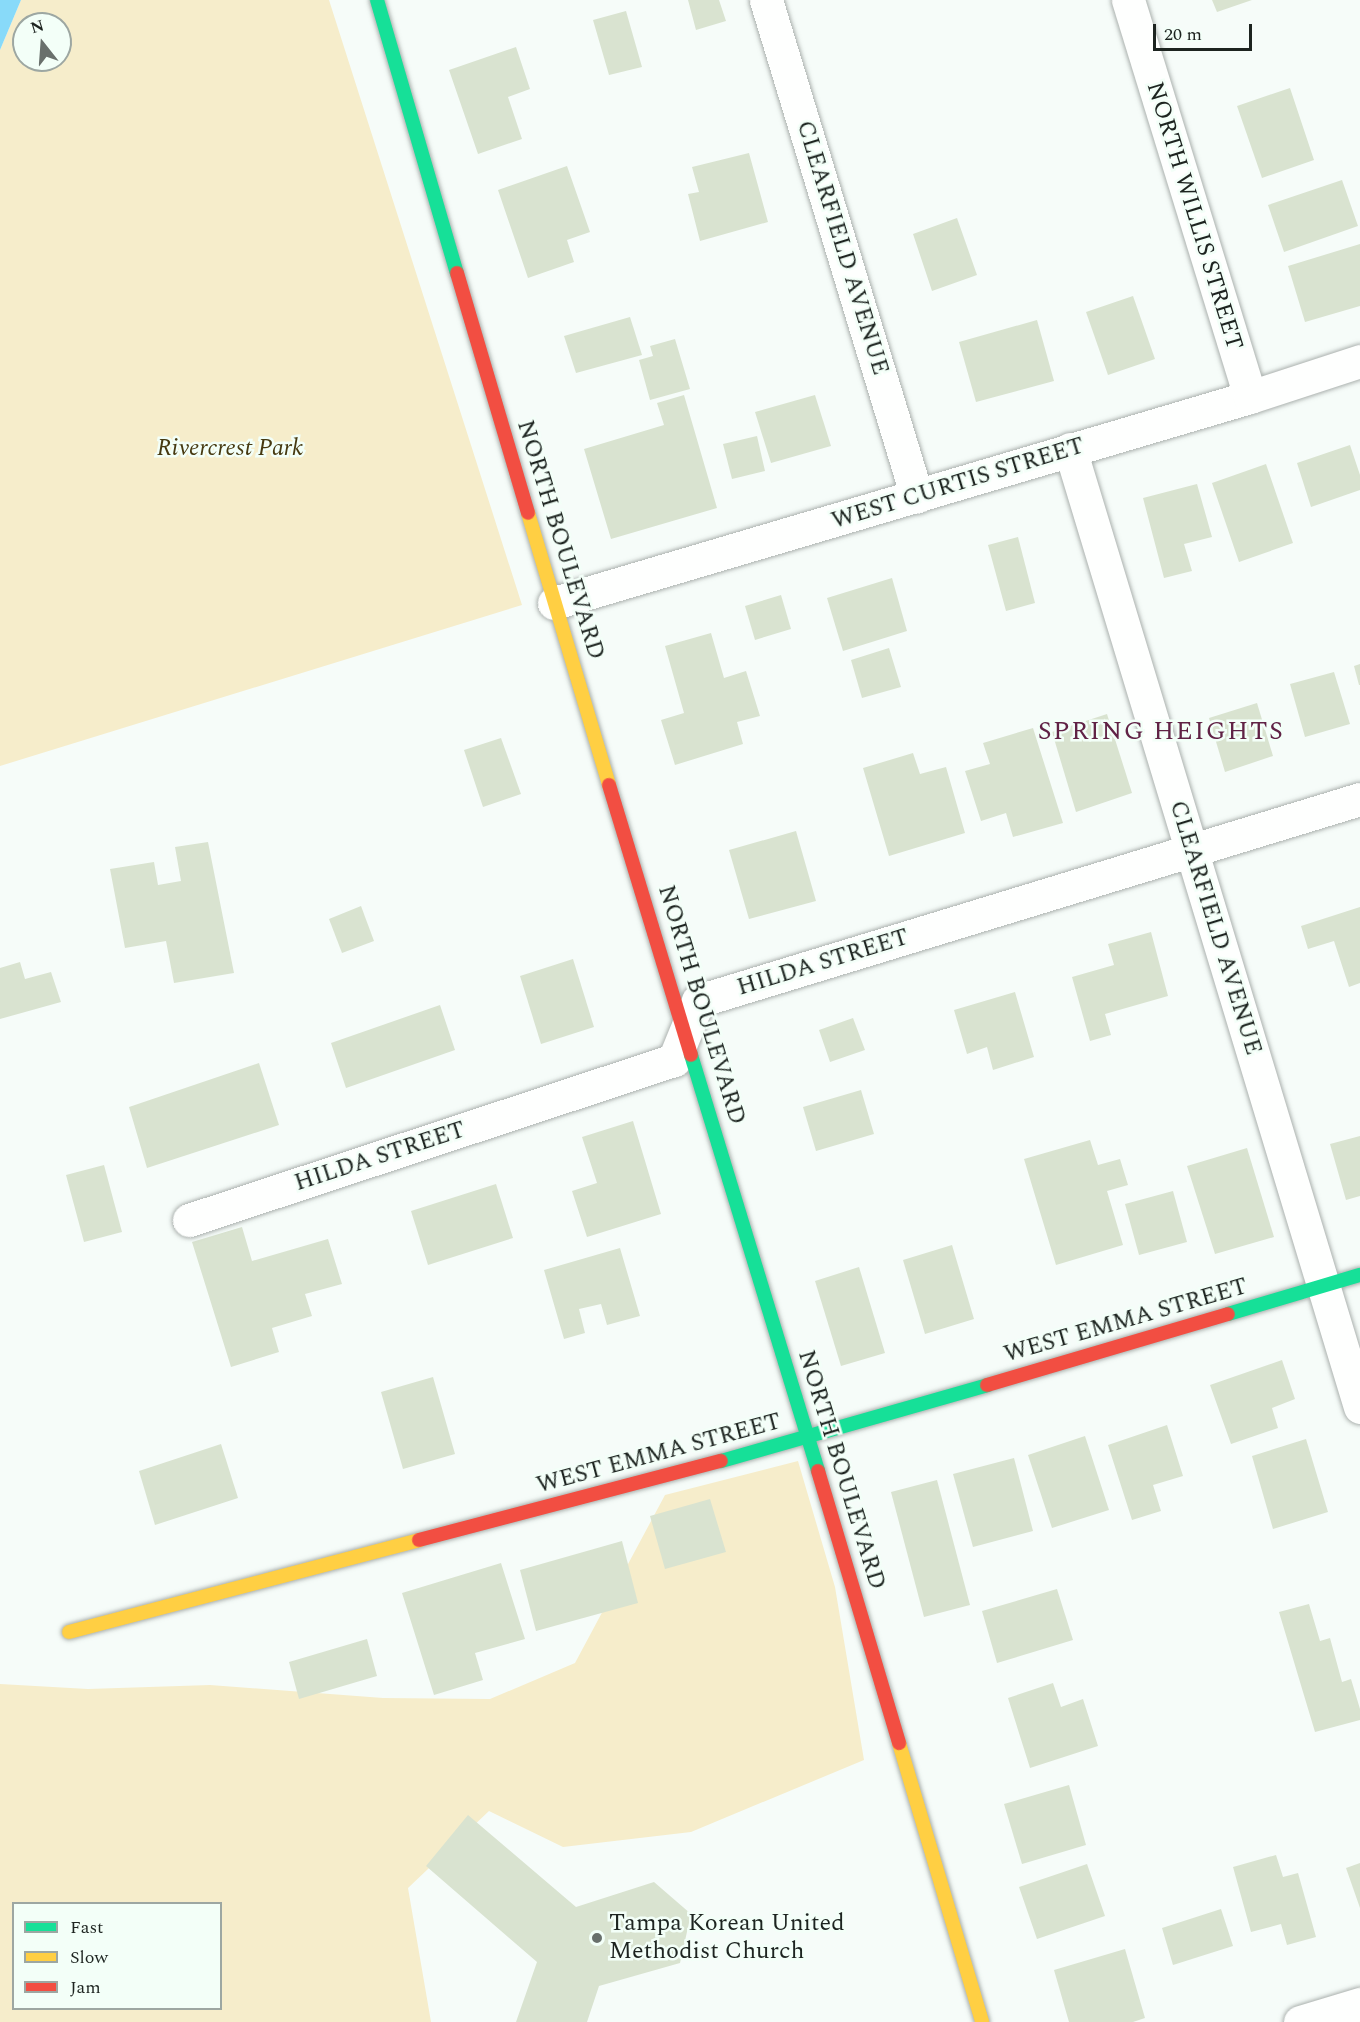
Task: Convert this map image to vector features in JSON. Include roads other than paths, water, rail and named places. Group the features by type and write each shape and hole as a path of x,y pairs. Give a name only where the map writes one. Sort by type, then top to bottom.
{"street":[{"name":"NORTH BOULEVARD","path":"377,0 554,603 687,1034 982,2022"},
{"name":"CLEARFIELD AVENUE","path":"766,0 917,497"},
{"name":"NORTH WILLIS STREET","path":"1128,0 1250,397"},
{"name":"WEST CURTIS STREET","path":"554,603 917,497 1070,449 1250,397 1360,361"},
{"name":"CLEARFIELD AVENUE","path":"1070,449 1360,1407"},
{"name":"HILDA STREET","path":"189,1220 674,1060 687,1034 698,1001 1360,800"},
{"name":"WEST EMMA STREET","path":"69,1632 808,1438 1360,1275"},
{"path":"1300,2022 1360,2004"}],"water":[{"path":"0,0 21,0 16,12 12,12 12,21 0,50"}],"place":[{"name":"Tampa Korean United Methodist Church","path":"597,1938"}],"district":[{"name":"SPRING HEIGHTS","path":"1161,732"}],"park label":[{"name":"Rivercrest Park","path":"230,449"}]}
